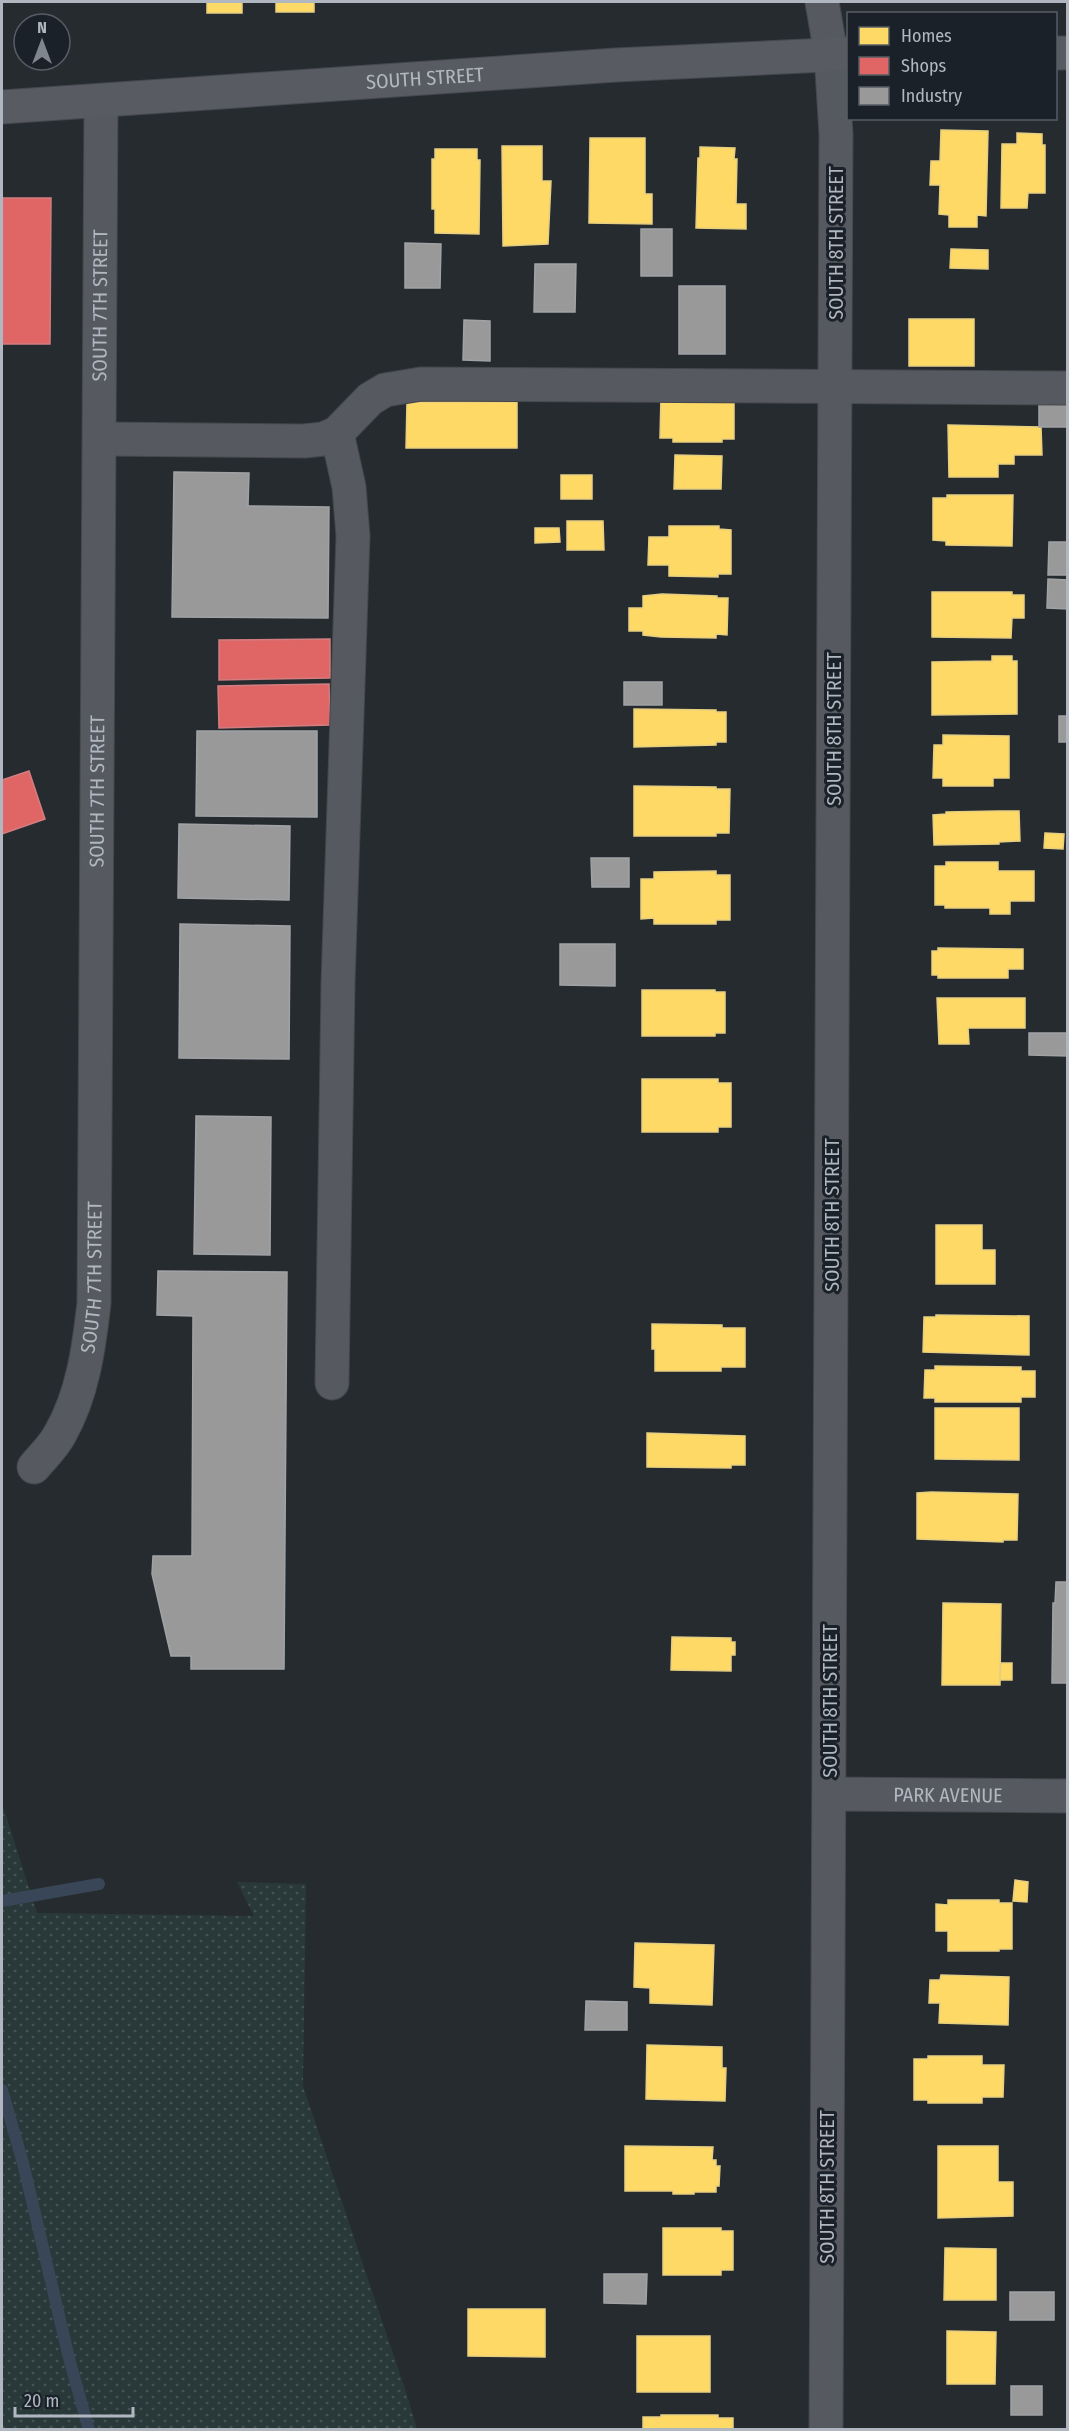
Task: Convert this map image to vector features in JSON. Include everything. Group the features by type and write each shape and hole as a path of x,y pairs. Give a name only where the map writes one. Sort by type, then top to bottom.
{"main road":[{"name":"SOUTH STREET","path":"2,107 616,65 840,54"}],"street":[{"name":"SOUTH 8TH STREET","path":"822,2 840,54 836,134 826,2430"},
{"name":"SOUTH 7TH STREET","path":"34,1467 60,1435 75,1401 88,1355 94,1303 101,439 101,101"},
{"path":"101,439 304,441 323,439 337,433 370,399 385,390 421,384 1068,388"},
{"path":"332,1383 338,983 353,536 349,487 337,433"},
{"name":"PARK AVENUE","path":"830,1794 1068,1796"}],"shaded area":[{"path":"2,1803 37,1913 254,1916 237,1882 306,1884 303,2086 417,2429 2,2429"}],"building: Homes":[{"path":"207,2 242,2 242,13 207,13"},
{"path":"276,2 314,2 314,12 276,12"},
{"path":"941,130 988,131 986,216 977,215 977,227 949,227 949,215 939,214 940,185 930,185 931,161 940,161"},
{"path":"1017,133 1042,134 1042,145 1045,145 1045,193 1028,193 1027,208 1001,208 1002,144 1017,144"},
{"path":"590,138 645,138 645,194 652,194 652,224 589,223"},
{"path":"502,146 542,146 542,181 551,181 548,244 503,246"},
{"path":"700,147 735,148 734,159 737,159 736,204 746,204 746,229 696,228"},
{"path":"435,149 477,149 477,160 480,160 479,234 435,233 435,209 432,209 432,159 435,159"},
{"path":"951,249 988,250 988,269 950,268"},
{"path":"909,319 974,319 974,366 909,366"},
{"path":"661,396 734,397 734,439 722,439 722,442 673,442 673,438 660,438"},
{"path":"407,402 517,402 517,448 406,448"},
{"path":"948,425 1041,427 1042,455 1014,455 1014,464 998,464 998,477 949,477"},
{"path":"675,455 722,456 721,489 674,489"},
{"path":"561,475 592,475 592,499 561,499"},
{"path":"947,495 1013,495 1012,546 946,545 946,541 933,540 933,498 947,498"},
{"path":"567,521 603,521 604,550 567,550"},
{"path":"669,526 719,526 719,529 731,530 731,574 718,574 718,577 669,576 669,565 648,565 649,537 669,537"},
{"path":"535,528 559,528 560,542 535,543"},
{"path":"932,592 1012,592 1012,595 1024,595 1024,618 1012,618 1011,638 932,637"},
{"path":"662,594 728,598 727,635 716,634 716,638 661,637 643,635 643,631 629,631 629,608 643,608 643,596"},
{"path":"992,656 1012,656 1012,661 1017,661 1017,714 932,715 932,662 992,661"},
{"path":"634,709 726,712 726,742 716,742 716,745 634,747"},
{"path":"943,735 1009,736 1009,778 993,778 993,786 943,786 943,778 933,778 934,745 943,745"},
{"path":"634,786 730,789 729,833 716,833 716,836 634,836"},
{"path":"1019,811 1020,841 999,842 999,844 934,845 933,815 946,814 946,812"},
{"path":"1045,833 1064,834 1063,849 1044,848"},
{"path":"946,862 998,862 998,871 1034,871 1034,901 1010,901 1010,914 990,914 990,908 945,908 945,905 935,905 935,866 946,866"},
{"path":"716,871 716,875 730,875 730,920 716,920 716,924 654,924 654,918 641,919 641,879 654,879 654,872"},
{"path":"938,948 1023,949 1023,969 1008,969 1008,978 938,978 938,975 932,975 932,951 938,951"},
{"path":"642,990 725,992 725,1033 715,1033 715,1036 642,1036"},
{"path":"937,998 1025,998 1025,1028 968,1028 969,1044 939,1044"},
{"path":"642,1079 718,1079 718,1083 731,1083 731,1127 718,1127 718,1132 642,1132"},
{"path":"936,1225 982,1225 982,1250 995,1250 995,1284 936,1284"},
{"path":"936,1315 1029,1316 1029,1355 923,1352 924,1317 936,1317"},
{"path":"652,1324 722,1325 722,1328 745,1328 745,1367 721,1367 721,1371 655,1371"},
{"path":"935,1366 1021,1367 1021,1371 1035,1371 1035,1397 1021,1397 1021,1402 935,1402 935,1398 924,1398 925,1370 935,1370"},
{"path":"935,1408 1019,1408 1019,1460 935,1459"},
{"path":"647,1433 745,1436 745,1465 731,1465 731,1468 647,1467"},
{"path":"917,1493 1018,1494 1017,1540 1003,1540 1003,1542 917,1539"},
{"path":"943,1603 1001,1604 1000,1685 942,1685"},
{"path":"672,1637 731,1638 731,1642 735,1642 735,1655 731,1655 731,1671 671,1670"},
{"path":"1001,1663 1012,1663 1012,1680 1000,1680"},
{"path":"1015,1880 1028,1882 1027,1902 1013,1901"},
{"path":"948,1900 999,1900 999,1903 1012,1903 1012,1949 948,1951 948,1931 936,1931 936,1904 948,1905"},
{"path":"635,1943 714,1945 712,2005 650,2003 650,1988 634,1987"},
{"path":"941,1975 1009,1977 1008,2025 939,2023 940,2003 929,2003 930,1980 940,1980"},
{"path":"647,2045 722,2047 722,2068 726,2068 725,2101 646,2099"},
{"path":"928,2056 982,2056 982,2065 1004,2065 1003,2097 982,2097 982,2103 928,2103 928,2100 914,2100 914,2059 928,2059"},
{"path":"625,2146 713,2147 712,2160 716,2160 716,2166 720,2166 719,2186 716,2186 716,2192 694,2192 694,2194 673,2194 673,2191 625,2191"},
{"path":"938,2146 998,2146 998,2182 1013,2182 1013,2216 938,2218"},
{"path":"663,2228 721,2228 721,2231 733,2231 733,2270 721,2270 721,2275 663,2275"},
{"path":"945,2248 996,2249 996,2300 944,2300"},
{"path":"468,2309 545,2309 545,2357 468,2356"},
{"path":"947,2331 996,2332 995,2384 947,2384"},
{"path":"637,2336 710,2336 710,2392 637,2392"},
{"path":"661,2415 718,2415 718,2418 733,2418 733,2430 643,2430 643,2417 661,2417"}],"building: Shops":[{"path":"2,198 51,198 50,344 2,344"},
{"path":"330,639 330,678 219,680 219,640"},
{"path":"329,684 330,725 219,728 218,686"},
{"path":"29,771 45,819 2,834 2,780"}],"building: Industry":[{"path":"641,229 672,229 672,276 641,276"},
{"path":"405,243 441,244 440,288 405,288"},
{"path":"535,264 576,264 575,312 534,312"},
{"path":"679,286 725,286 725,354 679,354"},
{"path":"464,320 490,321 490,361 463,360"},
{"path":"1068,400 1068,427 1039,427 1039,401"},
{"path":"174,472 249,473 248,506 329,507 328,618 172,617"},
{"path":"1049,542 1068,542 1068,575 1048,575"},
{"path":"1048,579 1068,580 1068,609 1047,608"},
{"path":"624,682 662,682 662,705 624,705"},
{"path":"1059,716 1068,716 1068,742 1059,742"},
{"path":"197,731 317,731 317,817 196,816"},
{"path":"179,824 290,826 289,900 178,898"},
{"path":"591,858 629,858 629,887 592,887"},
{"path":"180,924 290,926 289,1059 179,1058"},
{"path":"560,944 615,944 615,986 560,985"},
{"path":"1029,1033 1068,1033 1068,1056 1029,1055"},
{"path":"196,1116 271,1117 270,1255 194,1254"},
{"path":"158,1271 287,1272 284,1669 191,1669 191,1656 171,1656 152,1574 153,1556 192,1556 193,1316 157,1315"},
{"path":"1056,1582 1068,1582 1068,1683 1052,1683 1053,1603 1055,1603"},
{"path":"586,2001 627,2002 627,2030 585,2030"},
{"path":"604,2274 647,2274 646,2304 604,2303"},
{"path":"1010,2292 1054,2292 1054,2320 1010,2320"},
{"path":"1011,2386 1042,2386 1042,2415 1011,2415"}],"waterway":[{"path":"2,1901 99,1884"},
{"path":"2,2090 23,2163 70,2362 89,2430"}]}
